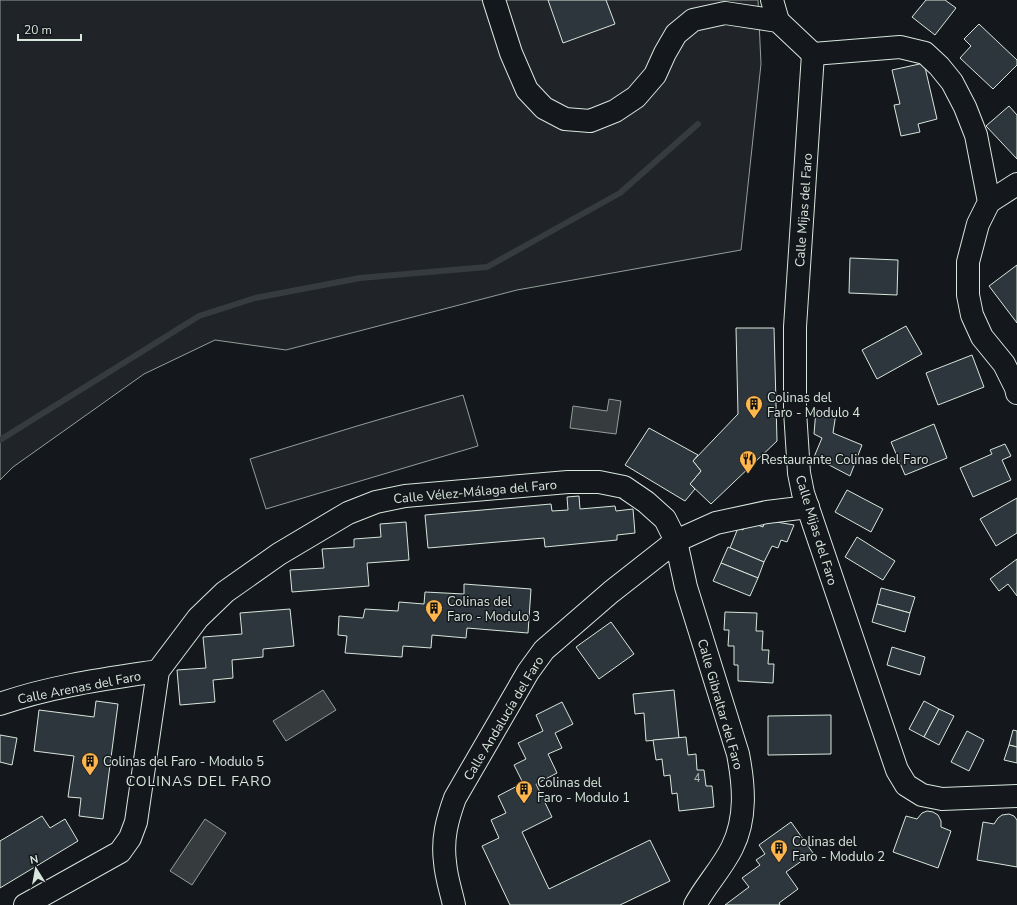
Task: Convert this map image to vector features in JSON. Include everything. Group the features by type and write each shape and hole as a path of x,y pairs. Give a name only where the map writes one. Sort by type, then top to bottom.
{"street":[{"path":"494,0 511,53 527,90 544,108 565,119 590,121 615,111 636,97 655,75 676,34 693,20 725,13 778,21"},
{"path":"772,0 778,21 813,54 900,47 925,53 939,66 952,82 965,107 976,135 989,202"},
{"name":"Calle Mijas del Faro","path":"813,54 795,327 795,411 799,473 808,507 897,770 906,785 922,795 942,800 1017,796"},
{"path":"1017,184 989,202 978,224 968,262 968,295 972,315 982,337 1004,364 1017,393"},
{"path":"989,202 1017,203"},
{"name":"Calle Vélez-Málaga del Faro","path":"25,905 120,852 130,838 136,822 158,671 198,618 225,592 279,554 342,516 376,502 405,496 568,482 599,482 624,487 646,502 665,519 676,541"},
{"path":"676,541 716,524 767,512 808,507"},
{"name":"Calle Andalucía del Faro","path":"454,905 445,863 443,843 446,821 455,798 528,672 544,650 611,592 676,541"},
{"name":"Calle Gibraltar del Faro","path":"676,541 686,587 738,754 742,776 744,802 741,823 732,847 695,905"},
{"name":"Calle Arenas del Faro","path":"0,704 26,695 158,671"}],"shaded area":[{"path":"0,0 758,0 761,64 741,250 517,290 286,350 215,340 144,374 13,467 0,480"},
{"path":"463,395 478,446 266,509 250,459"},
{"path":"609,399 621,401 616,434 570,428 573,406 607,411"},
{"path":"323,690 336,710 286,741 273,721"},
{"path":"205,819 226,833 192,885 170,871"}],"building":[{"path":"548,0 606,0 615,24 563,43"},
{"path":"926,0 945,0 956,8 935,35 912,17"},
{"path":"979,24 1017,60 1017,65 993,89 960,58 971,46 964,39"},
{"path":"924,63 937,119 918,124 920,132 901,136 894,105 900,104 892,70"},
{"path":"1009,106 1017,115 1017,159 986,126"},
{"path":"850,258 898,260 897,295 849,293"},
{"path":"1017,265 1017,323 989,286"},
{"path":"906,326 922,354 877,379 862,350"},
{"name":"Colinas del Faro - Modulo 4","path":"736,328 774,328 777,441 711,504 690,484 701,471 693,461 738,414"},
{"path":"972,355 984,387 938,405 926,373"},
{"path":"816,410 836,413 833,433 862,445 850,476 814,457 822,438 814,434"},
{"path":"934,424 947,458 905,475 891,442"},
{"path":"649,428 698,455 693,461 701,471 690,484 695,489 685,501 625,465"},
{"path":"1005,444 1011,456 1002,460 1011,480 973,497 960,468 992,454 990,450"},
{"path":"847,490 883,509 871,532 835,512"},
{"path":"579,496 580,509 615,506 616,511 633,509 635,533 617,535 617,540 545,547 544,538 428,548 425,515 551,504 552,511 568,510 567,497"},
{"path":"1017,498 1017,533 996,546 980,519"},
{"path":"765,520 794,525 787,542 781,540 778,548 772,546 764,562 730,548 738,528 743,530 747,521 763,527"},
{"path":"406,522 409,560 367,563 369,586 292,592 290,570 324,568 322,549 354,547 354,539 381,537 380,524"},
{"path":"857,537 895,561 883,580 845,557"},
{"path":"728,547 764,562 758,578 721,563"},
{"path":"1017,559 1017,596 1008,584 999,591 990,579"},
{"path":"721,563 758,578 750,596 713,581"},
{"name":"Colinas del Faro - Modulo 3","path":"464,584 531,589 528,633 467,628 466,638 432,635 431,648 403,646 402,657 345,653 347,636 338,635 339,616 363,618 365,609 398,611 399,602 424,604 425,592 464,594"},
{"path":"881,588 915,597 910,613 877,604"},
{"path":"877,604 910,613 905,632 872,622"},
{"path":"290,609 294,646 263,649 263,657 232,660 233,678 213,680 215,702 180,705 177,670 206,668 203,637 242,634 240,613"},
{"path":"725,612 757,613 756,631 763,631 762,650 769,650 768,664 774,664 773,683 738,681 738,665 734,665 734,646 728,646 729,630 724,630"},
{"path":"611,622 634,654 599,679 576,647"},
{"path":"892,647 925,657 920,675 887,665"},
{"path":"674,690 679,738 646,741 644,713 635,714 633,694"},
{"name":"Colinas del Faro - Modulo 5","path":"96,701 118,704 103,819 79,816 81,798 68,797 74,756 34,751 39,710 94,717"},
{"path":"924,701 939,709 924,737 909,729"},
{"name":"Colinas del Faro - Modulo 1","path":"562,702 573,724 555,733 562,748 548,754 557,773 536,784 552,817 522,832 549,889 650,840 670,881 620,905 510,905 482,846 499,838 491,820 506,813 498,796 523,783 514,765 526,759 518,743 543,731 536,715"},
{"path":"939,709 954,716 939,745 924,737"},
{"path":"831,715 831,754 768,755 768,716"},
{"path":"1013,730 1017,731 1017,747 1009,745"},
{"path":"967,731 984,740 969,771 951,762"},
{"path":"0,735 17,738 12,765 0,762"},
{"path":"686,737 688,755 696,754 697,770 704,770 706,786 712,786 714,807 679,811 677,793 672,794 670,775 664,776 662,759 656,760 653,740"},
{"path":"1009,745 1017,747 1017,763 1004,760"},
{"path":"927,811 938,815 941,821 941,827 951,831 938,868 893,852 906,816 917,819 922,813"},
{"path":"1009,814 1014,816 1017,820 1017,867 977,860 983,822 994,824 1002,815"},
{"path":"42,816 50,828 65,819 78,841 0,888 0,841"},
{"name":"Colinas del Faro - Modulo 2","path":"791,822 813,853 786,872 798,889 779,903 780,905 725,905 749,887 742,878 760,865 756,860 765,854 759,845"}],"waterway":[{"path":"0,440 199,316 255,298 360,278 487,267 620,193 698,124"}],"place":[{"name":"Colinas del Faro - Modulo 4","path":"754,419"},
{"name":"Restaurante Colinas del Faro","path":"748,474"},
{"name":"Colinas del Faro - Modulo 3","path":"434,623"},
{"name":"Colinas del Faro - Modulo 5","path":"90,776"},
{"name":"Colinas del Faro - Modulo 1","path":"524,804"},
{"name":"Colinas del Faro - Modulo 2","path":"779,863"}],"district":[{"name":"COLINAS DEL FARO","path":"199,781"}]}
